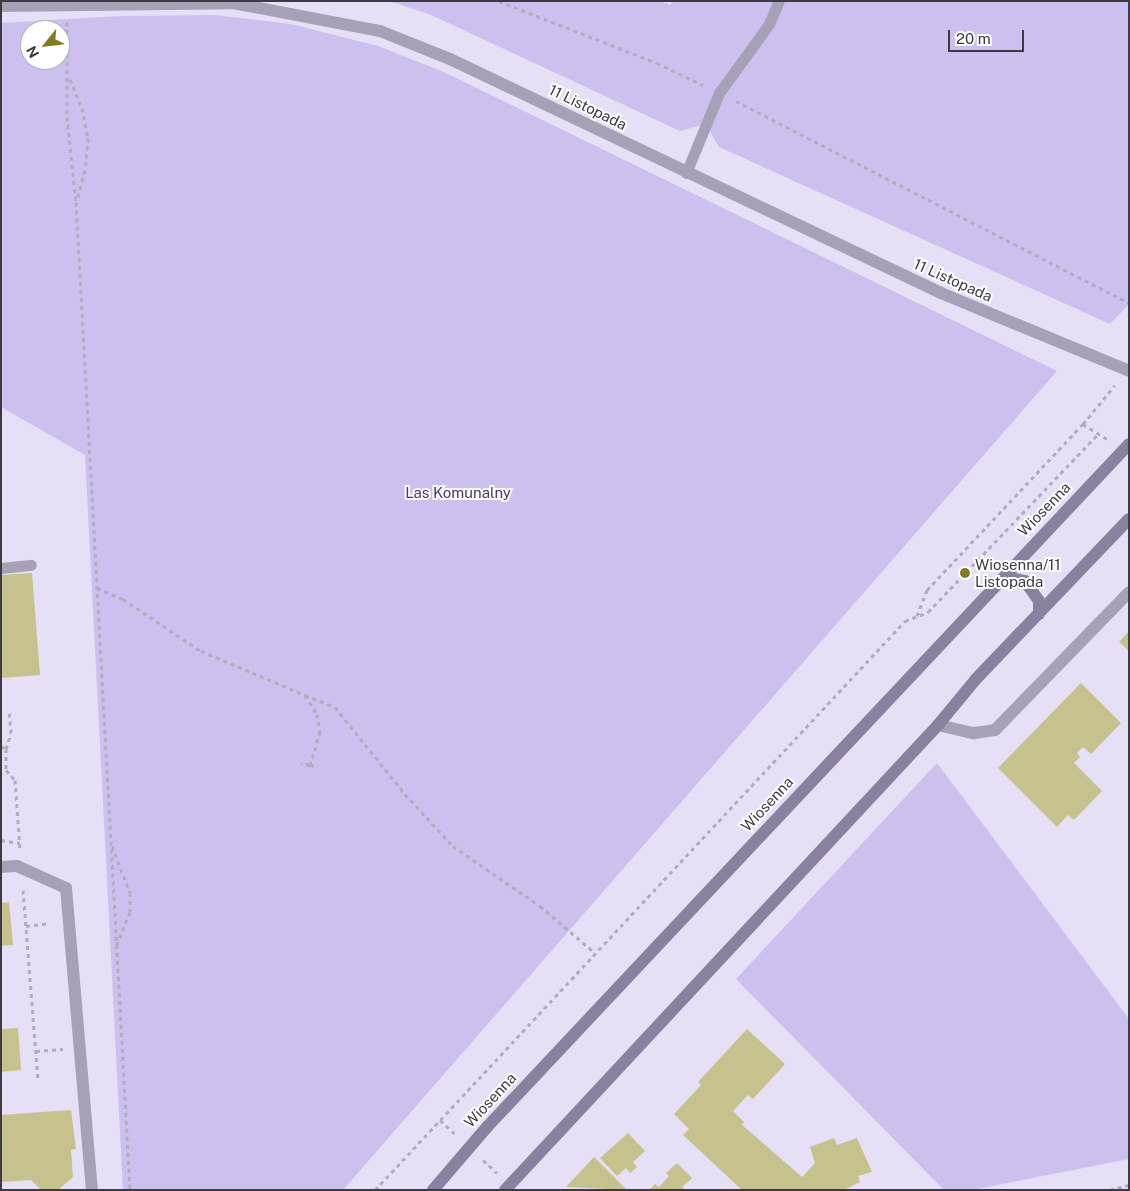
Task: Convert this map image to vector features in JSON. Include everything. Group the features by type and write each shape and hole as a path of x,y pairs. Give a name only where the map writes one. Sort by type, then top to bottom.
{"main road":[{"name":"Wiosenna","path":"433,1190 487,1127 995,584 1128,446"},
{"path":"505,1190 938,725 1038,614 1129,519"},
{"path":"995,584 1007,576 1024,581 1039,601 1038,614"}],"street":[{"name":"11 Listopada","path":"1,6 33,3 233,3 380,31 450,59 941,293 1128,370"},
{"path":"938,725 974,733 995,730 1129,592"},
{"path":"1,867 22,868 66,888 92,1190"}],"lane":[{"path":"686,173 719,92 768,24 779,1"},
{"path":"1,568 31,565"}],"path":[{"path":"499,1 657,63 719,92 1129,302"},
{"path":"69,70 67,117 76,202 130,1190"},
{"path":"69,77 82,108 88,138 85,170 76,202"},
{"path":"916,617 927,590 1083,424 1128,370"},
{"path":"1083,424 1098,434 1128,446"},
{"path":"375,1190 594,952 905,621 928,612 1098,434"},
{"path":"97,588 123,599 201,651 336,707 405,794 452,846 540,906 594,952"},
{"path":"305,695 317,714 320,730 310,765"},
{"path":"9,711 11,733 4,764 15,780 38,1078"},
{"path":"1,746 6,749"},
{"path":"301,763 317,766"},
{"path":"1,840 20,843"},
{"path":"111,844 130,893 130,912 116,947"},
{"path":"26,926 69,923"},
{"path":"36,1051 80,1046"},
{"path":"485,1162 500,1175"},
{"path":"1110,1190 1129,1185"}],"green space":[{"path":"389,1 660,1 670,5 673,1 1129,1 1129,304 1110,324 719,147 706,124 680,131 429,14"},
{"name":"Las Komunalny","path":"216,15 291,24 378,46 444,72 1057,371 343,1190 123,1190 85,455 1,407 1,23 20,22 20,70 70,70 70,20 52,20 121,16"},
{"path":"937,763 1129,1019 1129,1159 972,1190 944,1190 736,979"}],"building":[{"path":"32,573 40,675 1,678 1,575"},
{"path":"1129,631 1129,651 1119,642"},
{"path":"1081,683 1121,723 1091,754 1083,747 1077,753 1080,757 1074,763 1102,791 1074,820 1068,815 1057,827 998,768"},
{"path":"9,902 13,945 1,946 1,903"},
{"path":"18,1028 21,1070 1,1072 1,1029"},
{"path":"747,1029 785,1064 753,1099 748,1095 733,1111 744,1122 742,1125 802,1177 815,1163 810,1147 834,1138 837,1145 857,1138 872,1172 858,1176 860,1182 844,1190 742,1190 683,1135 689,1129 674,1114 701,1085 698,1082"},
{"path":"71,1110 76,1149 71,1150 73,1177 58,1190 41,1190 31,1180 1,1182 1,1115"},
{"path":"628,1133 645,1151 633,1162 637,1167 630,1173 626,1168 617,1176 600,1158"},
{"path":"594,1157 627,1190 566,1187"},
{"path":"677,1163 692,1178 682,1187 685,1190 649,1190 655,1184 659,1187 669,1176 666,1173"}],"place":[{"name":"Wiosenna/11 Listopada","path":"965,573"}]}
